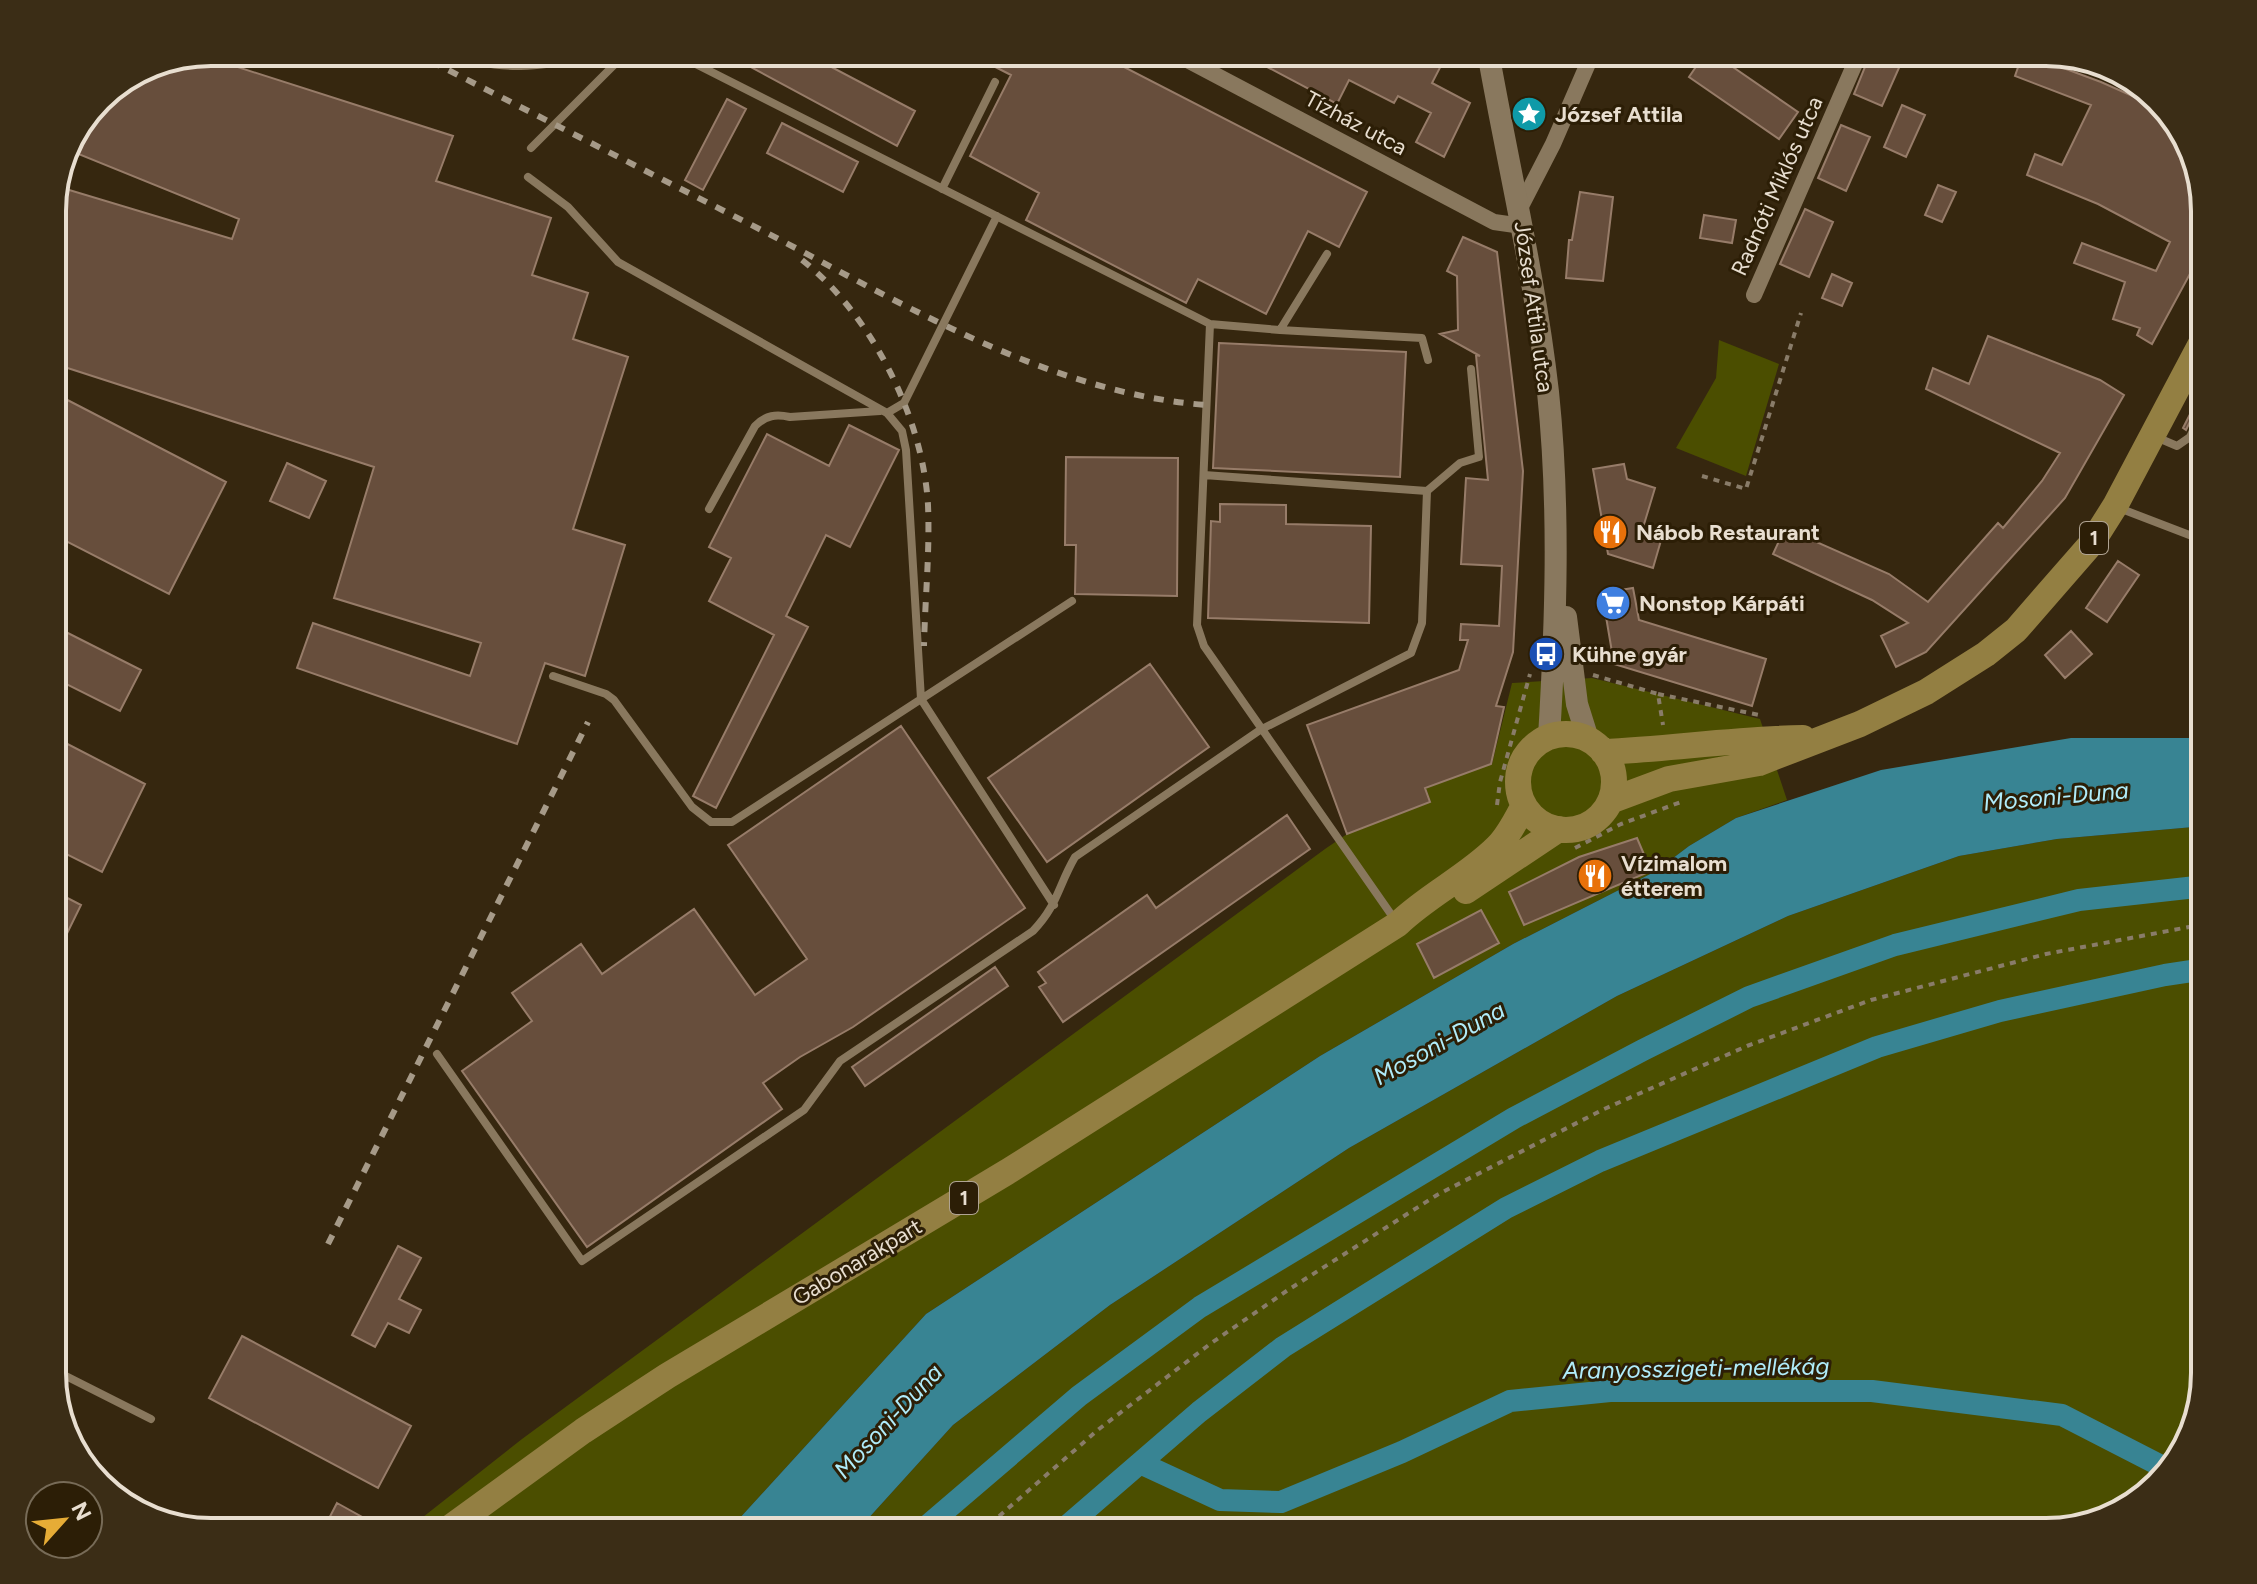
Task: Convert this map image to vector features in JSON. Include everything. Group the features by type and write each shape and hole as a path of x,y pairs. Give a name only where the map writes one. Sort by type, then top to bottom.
{"main road":[{"name":"1","path":"1398,924 1464,893 1559,829 1574,829 1589,824 1602,814 1610,801 1676,791 1860,724 1900,706 1986,654 2016,630 2091,544 2115,506 2191,362"},
{"name":"1","path":"1549,737 1569,734 1596,745 1668,749 1753,739 1819,738"},
{"path":"1549,737 1530,750 1520,769 1518,784 1524,805 1542,823 1559,829"},
{"path":"1596,745 1612,770 1610,801"},
{"name":"1","path":"1398,924 1418,905 1475,867 1509,832 1524,805"},
{"name":"Gabonarakpart","path":"463,1518 540,1461 667,1376 1007,1172 1398,924"}],"street":[{"name":"Tízház utca","path":"1199,66 1494,222 1521,217"},
{"name":"József Attila utca","path":"1491,66 1521,217 1548,392 1562,668 1549,737"},
{"path":"1521,217 1587,66"},
{"name":"Radnóti Miklós utca","path":"1754,295 1854,66"},
{"name":"József Attila utca","path":"1562,668 1596,745"}],"lane":[{"path":"531,148 610,66"},
{"path":"700,66 1210,324 1422,338 1428,360"},
{"path":"942,189 995,82"},
{"path":"528,177 568,207 618,262 883,412 902,431 906,450 921,699 1054,905"},
{"path":"709,509 755,426 762,419 776,415 883,412 904,403 997,216"},
{"path":"1280,330 1327,254"},
{"path":"1210,324 1197,625 1204,646 1260,730 1398,924"},
{"path":"1204,475 1427,491 1460,463 1479,457 1471,369"},
{"path":"2151,435 2177,446 2190,437"},
{"path":"437,1054 582,1261 804,1110 840,1061 1033,931 1054,905 1075,857 1260,730 1411,653 1422,623 1427,491"},
{"path":"2115,506 2191,536"},
{"path":"553,676 606,694 614,700 692,807 711,822 732,822 1072,601"},
{"path":"66,1376 151,1419"}],"path":[{"path":"1702,476 1746,489 1801,313"},
{"path":"1509,832 1495,816 1500,782 1532,666 1562,668 1658,694 1772,718"},
{"path":"1658,694 1668,749"},
{"path":"997,1518 1099,1429 1210,1344 1275,1299 1437,1195 1602,1110 1747,1046 1871,1000 2046,954 2191,927"}],"shaded area":[{"path":"1719,340 1779,364 1746,476 1676,448 1716,378"},
{"path":"1592,678 1760,719 1787,800 1736,818 1689,846 1656,871 1513,944 1320,1056 926,1314 740,1518 422,1518 522,1439 1325,849 1347,834 1431,802 1426,788 1492,764 1512,683"},
{"path":"2191,827 2191,1382 2183,1419 2167,1453 2148,1475 2118,1499 2083,1513 2046,1518 869,1518 953,1425 1110,1305 1349,1148 1617,996 1788,916 1959,856 2057,839"}],"water":[{"name":"Mosoni-Duna","path":"2071,738 2191,738 2191,827 2057,839 1959,856 1788,916 1617,996 1349,1148 1110,1305 953,1425 869,1518 740,1518 926,1314 1320,1056 1513,944 1656,871 1689,846 1736,818 1881,770"}],"building":[{"path":"211,66 234,66 453,136 436,181 551,218 532,275 588,293 573,339 628,357 573,529 625,545 585,676 545,663 517,744 297,668 313,623 470,676 481,643 334,598 374,467 66,368 68,190 232,239 239,219 78,154 81,147 102,115 131,90 174,71"},
{"path":"749,66 830,66 915,111 897,146"},
{"path":"993,66 1122,66 1367,192 1339,247 1308,231 1266,314 1198,279 1186,303 1026,220 1039,193 970,156 1011,75"},
{"path":"1265,66 1441,66 1432,83 1470,103 1444,157 1416,142 1431,113 1398,96 1394,103 1349,80 1337,104"},
{"path":"1696,66 1731,66 1798,112 1779,139 1689,77"},
{"path":"1865,66 1900,66 1882,106 1854,94"},
{"path":"2018,66 2060,67 2101,82 2142,102 2155,115 2176,147 2191,202 2191,272 2152,344 2137,335 2140,328 2113,319 2125,282 2074,263 2082,243 2156,271 2170,242 2098,204 2027,175 2035,154 2062,165 2091,105 2015,76"},
{"path":"727,99 746,109 703,190 685,180"},
{"path":"1902,105 1925,115 1906,157 1884,147"},
{"path":"782,123 858,162 843,192 767,153"},
{"path":"1841,125 1870,137 1846,191 1818,178"},
{"path":"1938,185 1956,192 1942,222 1925,215"},
{"path":"1580,192 1613,197 1603,281 1566,278 1569,240 1572,240"},
{"path":"1805,209 1833,222 1809,277 1780,264"},
{"path":"1704,215 1736,220 1732,243 1700,238"},
{"path":"1463,237 1497,252 1523,471 1513,652 1496,706 1504,707 1491,764 1425,788 1430,802 1347,834 1307,725 1459,670 1468,640 1460,640 1461,624 1499,626 1502,566 1461,564 1466,478 1488,480 1476,355 1480,356 1440,334 1458,330 1457,276 1447,271"},
{"path":"1832,274 1852,283 1842,306 1822,298"},
{"path":"1988,336 2100,380 2124,395 2065,498 1926,652 1896,667 1881,636 1908,623 1872,600 1773,554 1785,528 1889,574 1928,602 1998,523 2003,528 2042,481 2060,453 1926,389 1933,368 1969,384"},
{"path":"1219,343 1406,352 1400,477 1213,468"},
{"path":"66,399 226,482 169,594 66,541"},
{"path":"2191,412 2186,430 2183,428"},
{"path":"849,425 899,450 850,547 826,535 786,616 808,627 716,808 693,796 774,635 709,601 731,558 709,547 767,434 829,466"},
{"path":"1066,457 1178,458 1177,596 1075,594 1076,545 1065,545"},
{"path":"287,463 326,481 309,518 270,501"},
{"path":"1624,464 1627,479 1655,488 1642,531 1662,537 1653,568 1608,554 1593,469"},
{"path":"1220,504 1286,505 1286,524 1371,526 1369,623 1208,618 1211,521 1220,522"},
{"path":"2118,561 2139,575 2107,622 2086,608"},
{"path":"1633,588 1639,620 1766,659 1752,706 1614,664 1602,593"},
{"path":"2071,631 2092,654 2065,678 2045,655"},
{"path":"66,632 141,670 120,711 66,684"},
{"path":"1150,664 1209,747 1047,862 988,778"},
{"path":"901,726 1025,908 853,1027 800,1057 763,1083 782,1109 587,1247 462,1071 532,1021 512,993 581,944 602,974 694,909 755,995 807,959 728,845"},
{"path":"66,743 145,784 102,872 66,854"},
{"path":"1287,815 1310,849 1063,1022 1039,987 1046,983 1038,972 1147,895 1156,908"},
{"path":"1637,838 1651,871 1524,925 1509,892 1579,857"},
{"path":"66,897 81,905 66,936"},
{"path":"1481,910 1499,943 1434,978 1417,944"},
{"path":"995,967 1008,986 865,1086 852,1067"},
{"path":"398,1246 421,1258 399,1299 421,1310 409,1333 388,1323 375,1347 352,1335"},
{"path":"242,1336 411,1426 378,1488 209,1398"},
{"path":"337,1503 362,1517 361,1518 329,1518"}],"waterway":[{"path":"936,1518 1079,1396 1200,1307 1514,1118 1643,1050 1749,997 1895,945 2079,900 2191,888"},
{"path":"1076,1518 1199,1412 1283,1347 1506,1208 1600,1161 1877,1047 2000,1011 2191,971"},
{"name":"Aranyosszigeti-mellékág","path":"1140,1463 1220,1500 1281,1502 1402,1452 1510,1401 1610,1391 1872,1391 2062,1415 2158,1464"}],"railway":[{"path":"440,66 980,342 1091,383 1148,397 1206,405"},
{"path":"802,260 827,282 871,338 889,370 916,437 928,505 924,646"},
{"path":"328,1244 588,722"}],"place":[{"name":"József Attila","path":"1529,114"},
{"name":"Nábob Restaurant","path":"1610,532"},
{"name":"Nonstop Kárpáti","path":"1613,603"},
{"name":"Kühne gyár","path":"1546,654"},
{"name":"Vízimalom étterem","path":"1595,876"}]}
